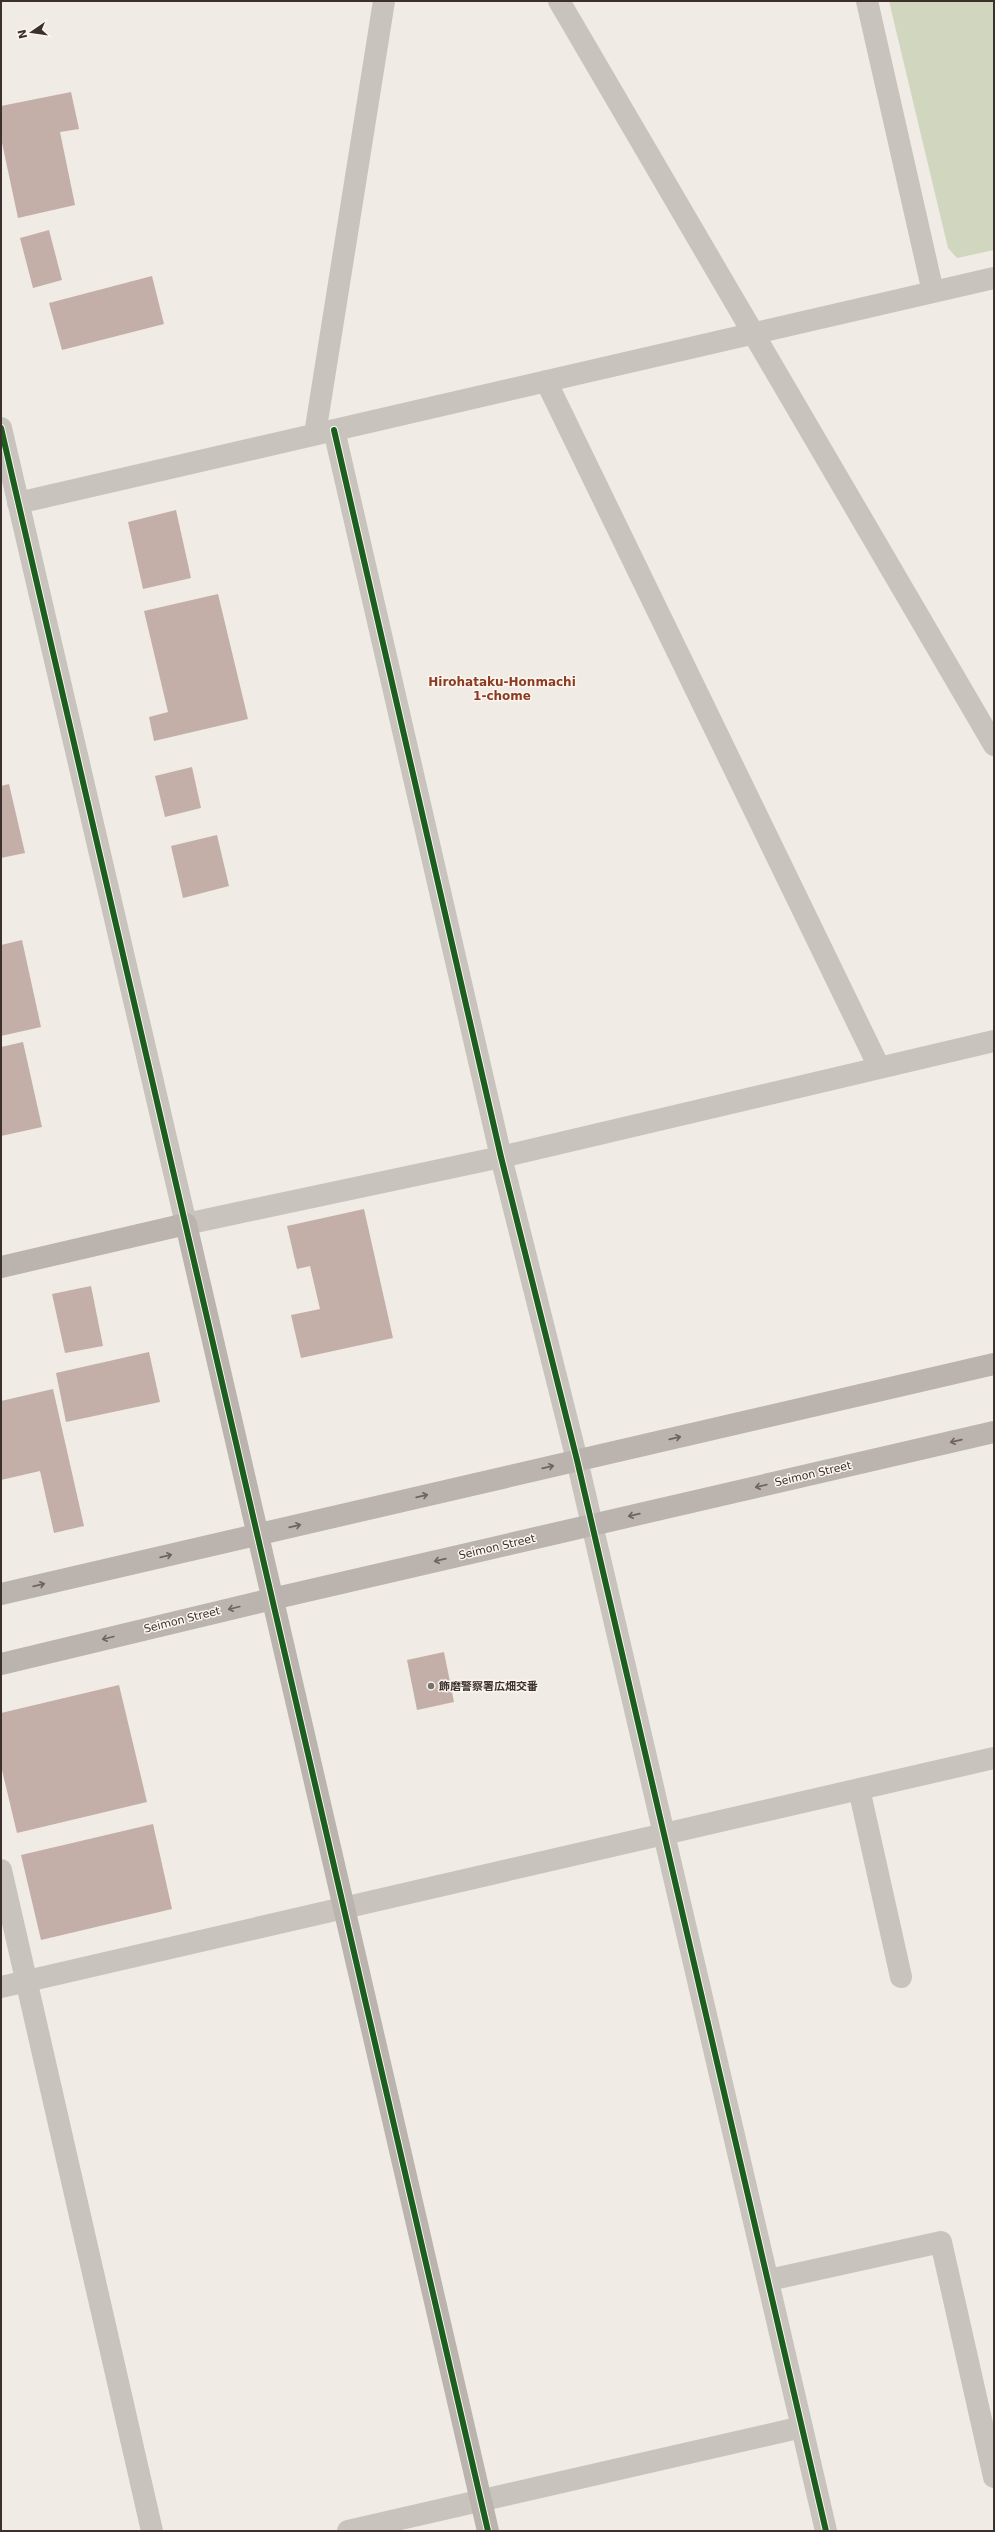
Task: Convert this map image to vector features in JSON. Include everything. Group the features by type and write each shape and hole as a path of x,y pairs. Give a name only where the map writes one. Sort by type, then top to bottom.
{"street":[{"path":"384,1 324,432 501,1157 577,1460 662,1834 769,2280 826,2531"},
{"path":"559,1 994,745"},
{"path":"867,1 933,292"},
{"path":"18,503 994,278"},
{"path":"546,381 879,1067"},
{"path":"1,428 4,452 18,503 186,1224 488,2531"},
{"path":"1,1267 186,1224 501,1157 994,1041"},
{"path":"1,1594 994,1364"},
{"name":"Seimon Street","path":"1,1664 272,1599 994,1432"},
{"path":"1,1987 994,1758"},
{"path":"860,1789 901,1977"},
{"path":"1,1870 152,2531"},
{"path":"769,2280 941,2242 994,2477"},
{"path":"348,2531 802,2427"}],"green space":[{"path":"889,1 994,1 994,250 957,258 948,248"}],"building":[{"path":"71,92 79,129 60,132 75,205 18,218 1,138 1,106"},
{"path":"49,230 62,280 33,288 20,238"},
{"path":"152,276 164,324 62,350 49,303"},
{"path":"176,510 191,578 143,589 128,522"},
{"path":"218,594 248,719 154,741 149,717 168,712 144,611"},
{"path":"192,767 201,808 165,817 155,776"},
{"path":"9,784 25,853 1,858 1,786"},
{"path":"217,835 229,886 183,898 171,846"},
{"path":"22,940 41,1027 1,1036 1,945"},
{"path":"23,1042 42,1127 1,1136 1,1047"},
{"path":"364,1209 393,1338 301,1358 291,1315 320,1309 310,1266 297,1269 287,1226"},
{"path":"91,1286 103,1346 65,1353 52,1294"},
{"path":"149,1352 160,1402 66,1422 56,1373"},
{"path":"53,1389 84,1526 54,1533 40,1471 1,1480 1,1401"},
{"path":"444,1652 454,1702 417,1710 407,1660"},
{"path":"119,1685 147,1802 17,1833 1,1766 1,1713"},
{"path":"153,1824 172,1909 41,1940 21,1855"}],"cycle path":[{"path":"1,428 488,2531"},
{"path":"334,430 501,1157 577,1460 826,2531"}],"place":[{"name":"飾磨警察署広畑交番","path":"431,1686"}],"district":[{"name":"Hirohataku-Honmachi 1-chome","path":"502,689"}]}
